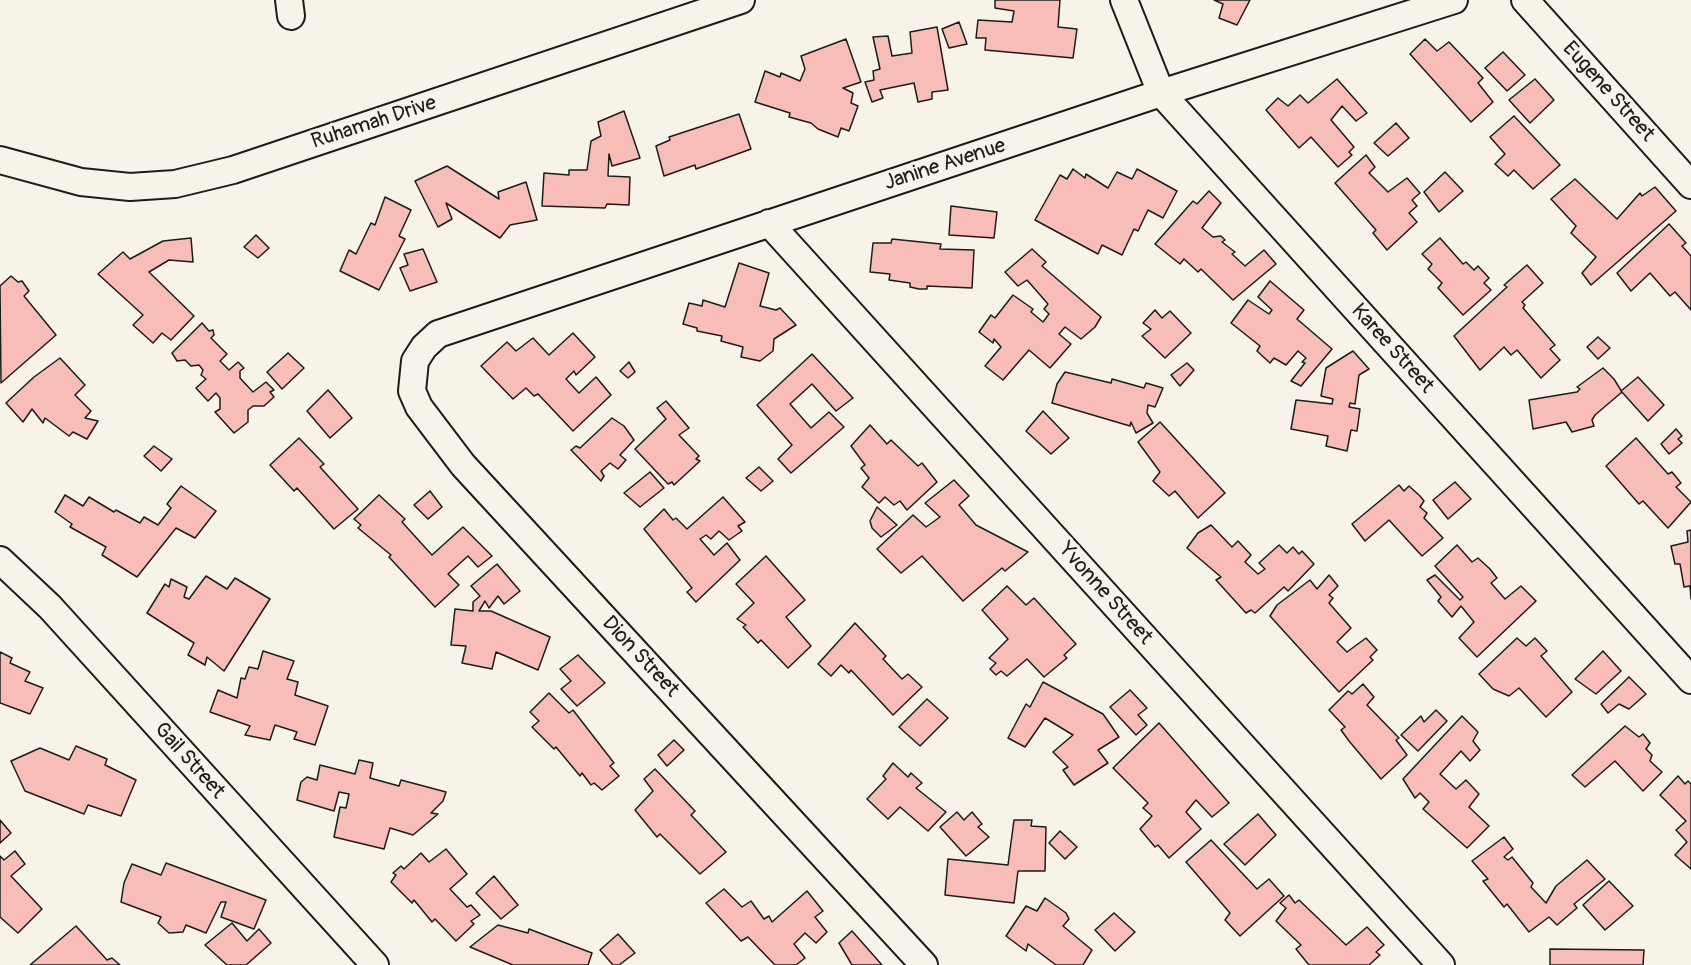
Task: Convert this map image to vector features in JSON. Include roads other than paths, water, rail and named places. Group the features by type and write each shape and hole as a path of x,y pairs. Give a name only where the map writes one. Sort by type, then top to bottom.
{"street":[{"name":"Ruhamah Drive","path":"0,160 81,182 130,187 175,184 233,170 741,0"},
{"name":"Karee Street","path":"1124,0 1161,93 1691,680"},
{"name":"Janine Avenue","path":"438,334 1161,93 1454,0"},
{"name":"Eugene Street","path":"1525,0 1691,185"},
{"name":"Yvonne Street","path":"769,223 1441,965"},
{"name":"Dion Street","path":"438,334 424,347 415,361 411,392 418,407 464,465 924,965"},
{"name":"Gail Street","path":"0,560 50,608 375,965"}]}
